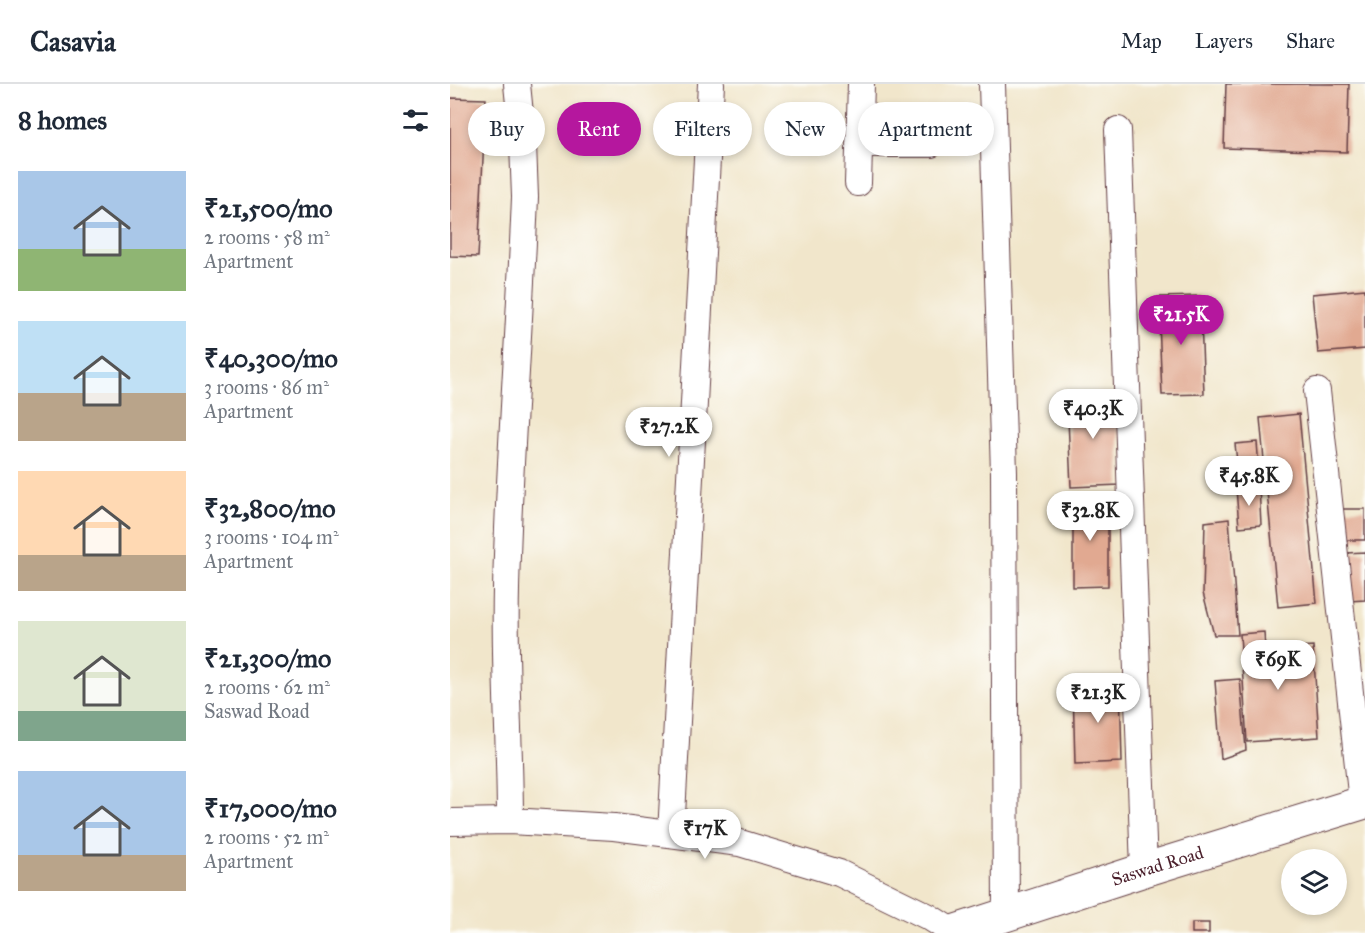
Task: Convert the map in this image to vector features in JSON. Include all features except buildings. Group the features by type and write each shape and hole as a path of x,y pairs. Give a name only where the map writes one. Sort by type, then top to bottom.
{"highway":[{"name":"Saswad Road","path":"951,932 998,922 1143,870 1364,802"}],"street":[{"path":"510,821 506,588 525,197 517,84"},
{"path":"671,834 711,84"},
{"path":"860,102 861,84"},
{"path":"992,84 1004,473 998,922"},
{"path":"1118,130 1143,870"},
{"path":"858,183 859,156"},
{"path":"1317,391 1364,802"},
{"path":"450,822 510,821 614,827 740,843 839,873 929,917 951,932"}]}
